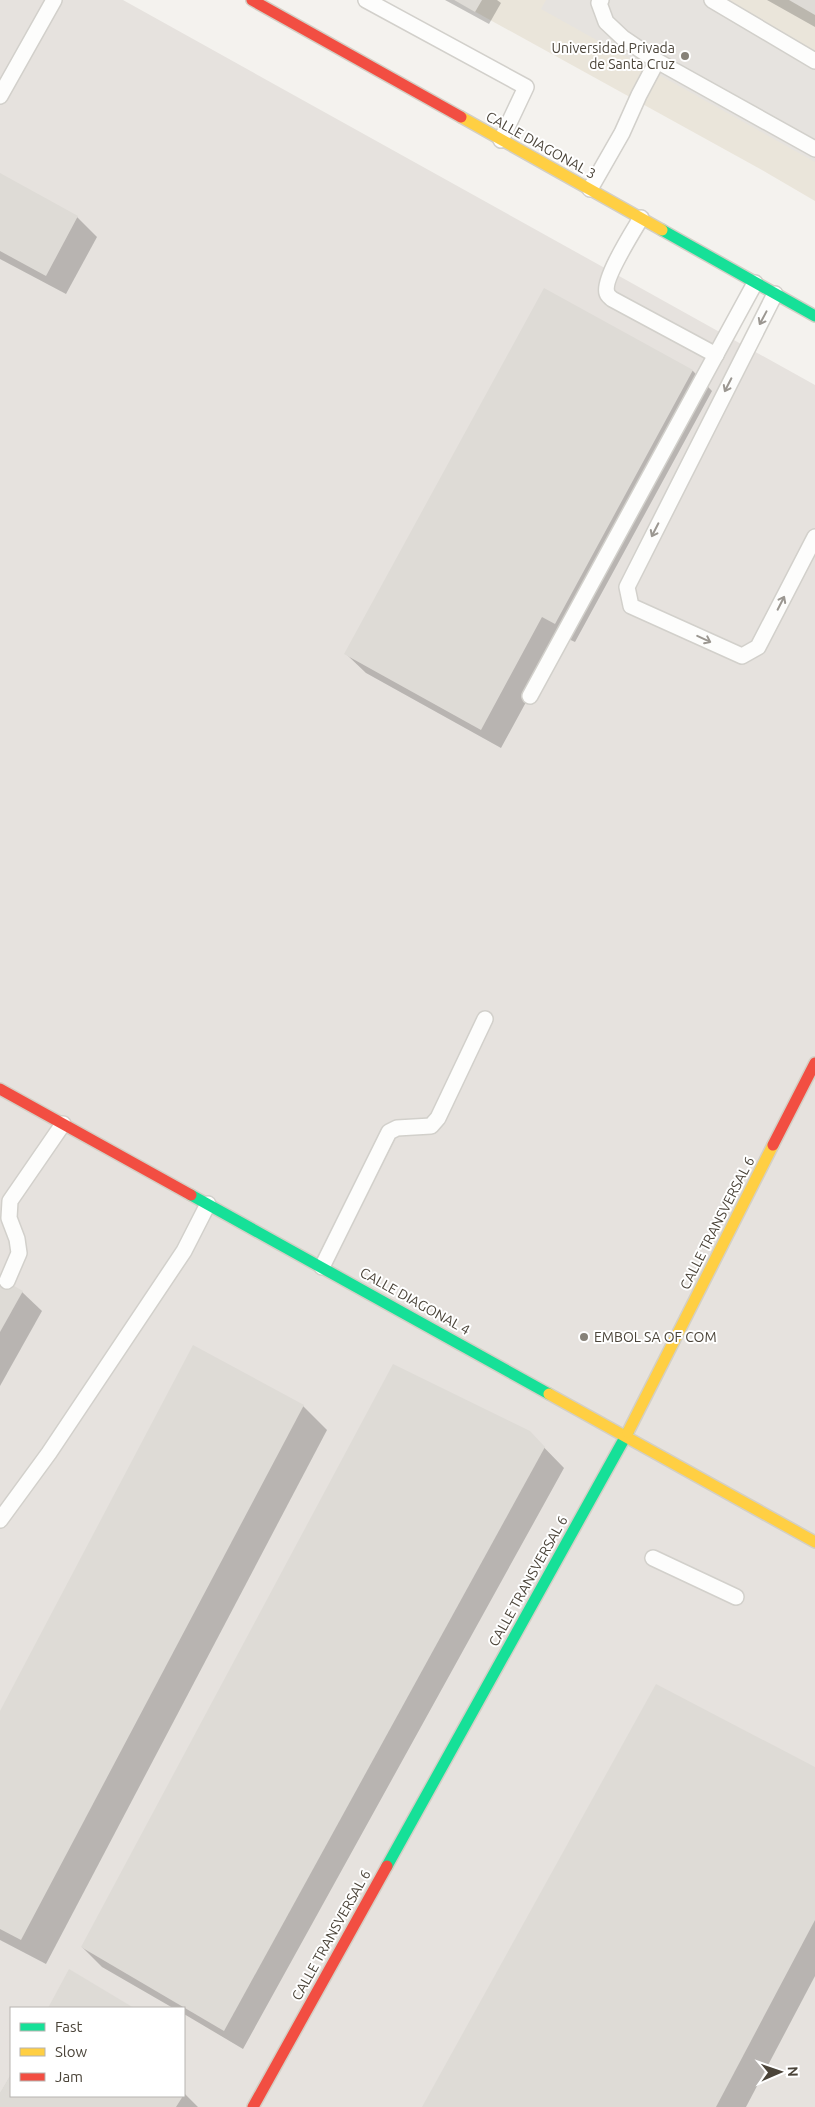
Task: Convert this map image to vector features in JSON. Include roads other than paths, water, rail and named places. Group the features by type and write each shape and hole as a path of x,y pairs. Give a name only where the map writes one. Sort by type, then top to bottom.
{"street":[{"name":"CALLE DIAGONAL 3","path":"252,0 815,316"},
{"name":"CALLE TRANSVERSAL 6","path":"253,2107 626,1435 815,1062"},
{"name":"CALLE DIAGONAL 4","path":"0,1089 626,1435 815,1542"}],"lane":[{"path":"0,96 54,0"},
{"path":"366,0 526,87 501,140"},
{"path":"601,0 599,3 606,22 623,38 657,61 815,149"},
{"path":"712,0 815,61"},
{"path":"590,189 622,133 657,61"},
{"path":"641,218 619,256 606,284 606,293 612,299 716,355"},
{"path":"530,696 755,283"},
{"path":"775,294 626,587 632,606 742,656 758,647 815,537"},
{"path":"322,1267 389,1132 397,1128 431,1126 438,1118 484,1019"},
{"path":"7,1280 19,1253 17,1239 9,1218 10,1201 63,1124"},
{"path":"0,1520 49,1453 184,1251 208,1204"},
{"path":"653,1558 736,1597"}],"place":[{"name":"Universidad Privada de Santa Cruz","path":"685,56"},
{"name":"EMBOL SA OF COM","path":"584,1337"}]}
